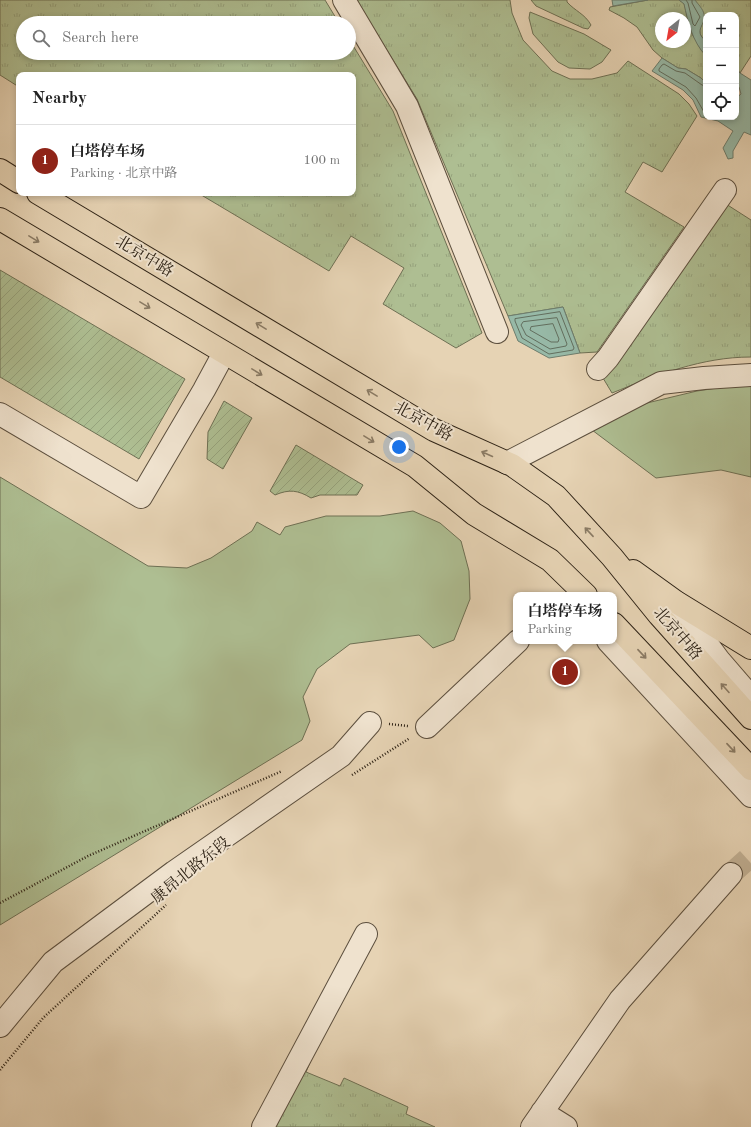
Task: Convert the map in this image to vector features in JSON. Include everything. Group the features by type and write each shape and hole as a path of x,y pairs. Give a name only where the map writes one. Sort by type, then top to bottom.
{"main road":[{"path":"0,170 16,180"},
{"name":"北京中路","path":"43,196 434,430 512,465 556,496 612,557 659,615 751,718"},
{"path":"0,219 415,466 474,514 550,560 576,591"},
{"path":"612,557 676,602 751,648"},
{"path":"617,627 751,769"}],"street":[{"path":"344,0 354,16"},
{"path":"356,20 408,106 497,332"},
{"path":"598,369 608,358 725,190"},
{"path":"0,414 141,497 204,390 224,352"},
{"path":"507,463 661,384 751,375"},
{"path":"676,602 720,660 751,697"},
{"path":"427,727 515,644"},
{"path":"611,644 751,796"},
{"path":"0,1026 53,962 174,872 340,756 370,723"},
{"path":"566,1127 537,1119 620,1000 731,874"},
{"path":"263,1127 366,934"}],"path":[{"path":"370,723 427,727"},
{"path":"349,777 427,727"},
{"path":"0,903 88,856 283,770"},
{"name":"康昂北路东段","path":"0,1070 43,1018 169,903"}],"green space":[{"path":"0,0 325,0 335,16 16,16 16,60 356,60 356,50 393,111 482,333 456,348 383,304 404,268 351,236 329,271 203,196 356,196 356,72 16,72 16,85 0,75"},
{"path":"356,0 510,0 512,13 523,40 552,71 570,79 592,79 617,73 628,61 679,94 689,104 697,116 662,172 643,162 625,192 684,227 597,352 580,353 563,307 508,316 417,99"},
{"path":"531,0 567,0 567,2 586,18 591,25 588,29 583,28 536,6"},
{"path":"648,0 679,0 684,3 686,12 655,12 655,48 691,48 691,30 703,51 703,80 686,69 678,68 662,58 653,50 637,27 609,10 610,7"},
{"path":"695,0 751,0 751,56 740,73 739,12 703,12 703,17"},
{"path":"530,12 584,34 611,50 602,62 590,69 569,68 558,62 533,34 529,18"},
{"path":"703,21 703,38 700,33"},
{"path":"726,204 751,220 751,357 715,360 680,368 612,393 603,378"},
{"path":"0,270 185,379 139,459 0,377"},
{"path":"751,383 751,477 721,470 656,478 592,430 647,403 697,391"},
{"path":"224,401 252,418 223,469 207,459 208,432"},
{"path":"296,445 363,485 357,495 320,495 311,498 302,493 293,491 275,495 270,491"},
{"path":"0,477 148,566 187,568 211,558 252,531 257,522 280,535 285,527 326,516 380,516 413,511 440,523 461,541 469,571 470,599 454,640 433,648 419,635 350,644 317,669 303,697 310,721 302,740 0,925"},
{"path":"319,1041 306,1072 340,1086 344,1078 408,1107 406,1114 435,1127 276,1127 316,1043"}],"water":[{"path":"612,0 648,0 613,6"},
{"path":"679,0 695,0 703,10 703,24 700,34 703,38 703,52 697,44 691,30 691,12 686,12 684,4"},
{"path":"662,58 678,68 686,69 701,78 703,80 703,117 701,117 693,100 683,90 652,71"},
{"path":"739,72 751,80 751,135 744,132 733,151 733,158 728,159 723,148 733,131 718,121 714,120 739,120 739,96 741,94 739,87"},
{"path":"563,307 580,353 549,358 518,341 508,316"}],"tunnel":[{"path":"731,874 751,856"}],"place":[{"name":"白塔停车场","path":"565,672"}]}
